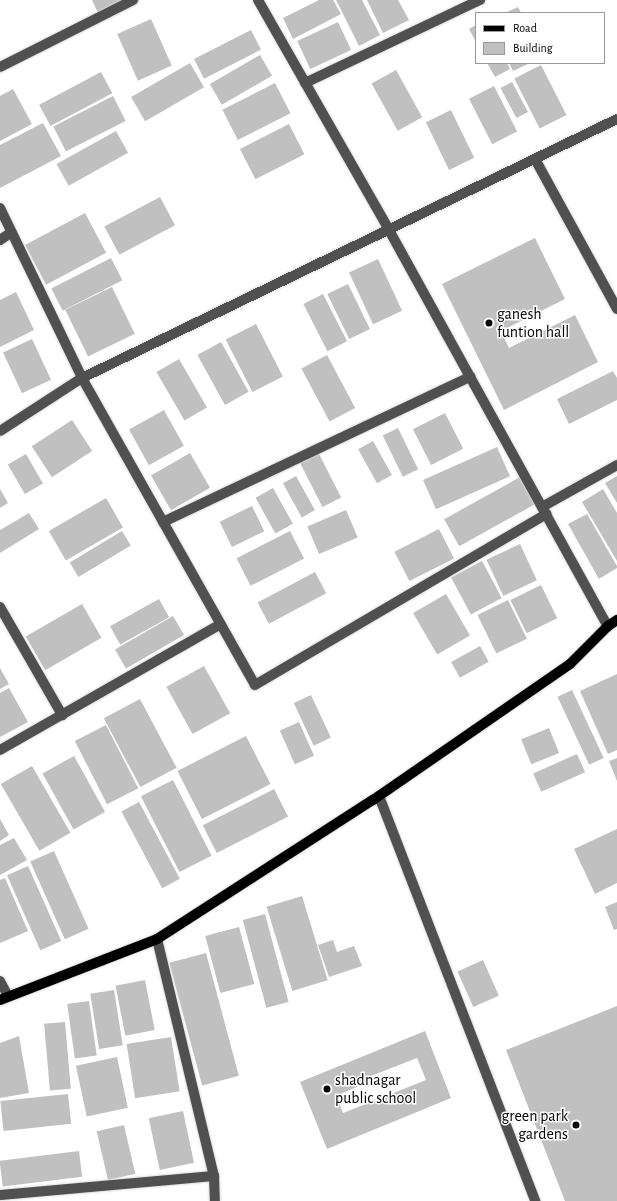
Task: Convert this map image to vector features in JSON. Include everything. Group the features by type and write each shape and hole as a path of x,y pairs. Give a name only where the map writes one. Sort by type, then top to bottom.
{"main road":[{"path":"4,998 157,939 379,796 570,664 608,626 617,620"}],"street":[{"path":"0,67 133,0"},
{"path":"258,0 389,230 608,626"},
{"path":"305,83 480,0"},
{"path":"0,431 82,378 617,119"},
{"path":"535,159 617,309"},
{"path":"0,208 82,378 255,685 544,511 617,465"},
{"path":"0,240 12,232"},
{"path":"164,522 470,377"},
{"path":"0,607 62,716"},
{"path":"0,750 221,624"},
{"path":"379,796 535,1201"},
{"path":"157,939 214,1176 215,1201"},
{"path":"0,981 4,998"},
{"path":"0,1195 214,1176"}],"building":[{"path":"92,0 123,0 98,13"},
{"path":"319,0 333,0 341,14 293,39 283,18"},
{"path":"336,0 362,0 380,35 359,46"},
{"path":"367,0 398,0 409,20 383,33"},
{"path":"518,7 520,12 507,12"},
{"path":"151,19 172,66 138,81 117,34"},
{"path":"338,22 351,50 310,69 297,41"},
{"path":"475,26 475,40 469,29"},
{"path":"251,30 261,50 204,79 194,59"},
{"path":"260,55 272,76 222,105 210,84"},
{"path":"190,63 204,87 145,121 131,97"},
{"path":"488,64 508,64 510,69 495,77"},
{"path":"510,64 528,64 513,71"},
{"path":"541,65 566,115 540,129 514,79"},
{"path":"396,70 422,117 398,131 372,84"},
{"path":"101,72 112,93 50,126 39,105"},
{"path":"512,82 528,112 516,118 501,88"},
{"path":"275,83 290,113 238,140 222,110"},
{"path":"494,86 517,131 492,144 469,99"},
{"path":"13,89 32,124 0,141 0,96"},
{"path":"113,96 126,121 66,151 53,126"},
{"path":"451,110 474,158 449,170 426,122"},
{"path":"43,123 61,156 0,188 0,145"},
{"path":"289,124 304,154 255,179 240,149"},
{"path":"116,131 128,153 69,186 57,164"},
{"path":"160,197 175,225 119,255 104,227"},
{"path":"85,213 106,253 46,285 25,245"},
{"name":"ganesh funtion hall","path":"535,238 565,299 501,331 509,348 575,315 598,362 504,410 442,284"},
{"path":"111,258 122,280 63,311 51,288"},
{"path":"378,259 402,311 373,324 349,273"},
{"path":"348,284 370,329 349,339 327,294"},
{"path":"112,287 135,334 88,357 65,310"},
{"path":"16,292 34,330 0,347 0,300"},
{"path":"323,294 347,341 327,351 303,304"},
{"path":"256,324 283,377 252,392 226,339"},
{"path":"32,339 51,380 22,393 3,353"},
{"path":"221,342 249,392 225,405 197,355"},
{"path":"327,355 355,408 330,422 301,369"},
{"path":"179,359 207,407 184,420 156,372"},
{"path":"613,371 617,378 617,400 569,424 557,399"},
{"path":"164,410 184,446 149,465 129,429"},
{"path":"445,413 463,449 431,465 413,429"},
{"path":"72,420 92,451 52,477 32,446"},
{"path":"398,428 418,469 403,477 383,435"},
{"path":"373,441 392,475 377,483 358,449"},
{"path":"497,447 510,476 436,509 423,480"},
{"path":"318,452 341,497 322,507 299,462"},
{"path":"190,453 210,488 171,510 151,476"},
{"path":"26,454 43,483 25,494 8,464"},
{"path":"296,476 315,510 302,517 283,483"},
{"path":"522,476 537,503 459,546 444,519"},
{"path":"617,476 617,503 605,483"},
{"path":"273,488 293,524 275,534 256,498"},
{"path":"0,489 8,503 0,508"},
{"path":"603,489 617,513 617,561 582,502"},
{"path":"106,498 123,527 66,560 49,531"},
{"path":"252,506 264,531 232,547 220,522"},
{"path":"346,510 358,538 319,554 307,526"},
{"path":"29,513 39,529 0,553 0,530"},
{"path":"587,514 617,566 617,568 599,579 568,524"},
{"path":"439,529 454,558 409,581 394,552"},
{"path":"122,531 131,546 78,577 70,562"},
{"path":"290,531 304,559 251,586 237,558"},
{"path":"520,544 537,580 503,596 486,560"},
{"path":"482,561 502,598 471,615 451,577"},
{"path":"315,572 326,593 269,624 258,603"},
{"path":"541,585 557,618 527,633 510,600"},
{"path":"446,594 470,636 437,655 413,613"},
{"path":"159,599 169,617 120,645 110,626"},
{"path":"508,600 527,639 496,654 477,615"},
{"path":"82,604 102,638 45,670 26,636"},
{"path":"173,616 184,635 126,669 115,650"},
{"path":"480,646 489,662 460,678 451,662"},
{"path":"204,666 230,713 193,734 166,687"},
{"path":"0,668 9,684 0,689"},
{"path":"617,674 617,750 608,754 580,691"},
{"path":"9,688 28,722 0,737 0,693"},
{"path":"572,690 604,758 589,765 557,697"},
{"path":"311,695 331,738 314,746 294,703"},
{"path":"140,699 177,768 140,787 104,718"},
{"path":"299,722 314,756 295,764 280,731"},
{"path":"106,725 138,788 107,804 75,741"},
{"path":"549,728 559,753 531,764 521,739"},
{"path":"246,736 271,784 202,819 177,771"},
{"path":"577,754 585,772 541,792 533,774"},
{"path":"74,756 105,812 74,829 43,773"},
{"path":"617,758 617,781 609,761"},
{"path":"32,766 70,833 39,851 1,784"},
{"path":"173,780 212,856 180,872 141,796"},
{"path":"274,789 288,817 217,853 203,825"},
{"path":"139,802 180,879 162,888 121,811"},
{"path":"0,819 9,835 0,841"},
{"path":"617,829 617,883 595,894 574,849"},
{"path":"14,838 27,860 0,875 0,845"},
{"path":"54,851 89,929 65,939 30,862"},
{"path":"28,866 61,941 40,950 7,875"},
{"path":"5,878 28,931 0,943 0,880"},
{"path":"302,896 328,980 292,991 267,907"},
{"path":"617,902 617,929 614,930 605,907"},
{"path":"265,914 289,1002 266,1008 243,920"},
{"path":"239,927 254,984 220,993 205,936"},
{"path":"333,940 337,952 354,946 362,966 329,977 318,945"},
{"path":"206,953 239,1076 202,1086 169,963"},
{"path":"483,960 499,996 473,1007 457,971"},
{"path":"145,980 155,1030 125,1036 116,986"},
{"path":"114,990 123,1045 99,1049 90,994"},
{"path":"89,1001 97,1055 75,1059 67,1004"},
{"name":"green park gardens","path":"617,1006 617,1201 565,1201 506,1050"},
{"path":"65,1022 71,1089 50,1091 44,1024"},
{"name":"shadnagar public school","path":"425,1031 451,1098 327,1149 300,1082","holes":["417,1058 426,1080 343,1113 336,1096 368,1082 366,1078"]},
{"path":"19,1036 29,1093 0,1098 0,1043"},
{"path":"171,1037 180,1091 135,1098 127,1044"},
{"path":"117,1057 128,1108 87,1117 76,1066"},
{"path":"68,1094 71,1124 4,1131 0,1101"},
{"path":"183,1111 194,1163 160,1170 149,1118"},
{"path":"124,1125 135,1174 108,1180 97,1131"},
{"path":"79,1151 82,1177 3,1187 0,1161"}],"place":[{"name":"ganesh funtion hall","path":"489,323"},
{"name":"shadnagar public school","path":"327,1089"},
{"name":"green park gardens","path":"576,1125"}]}
